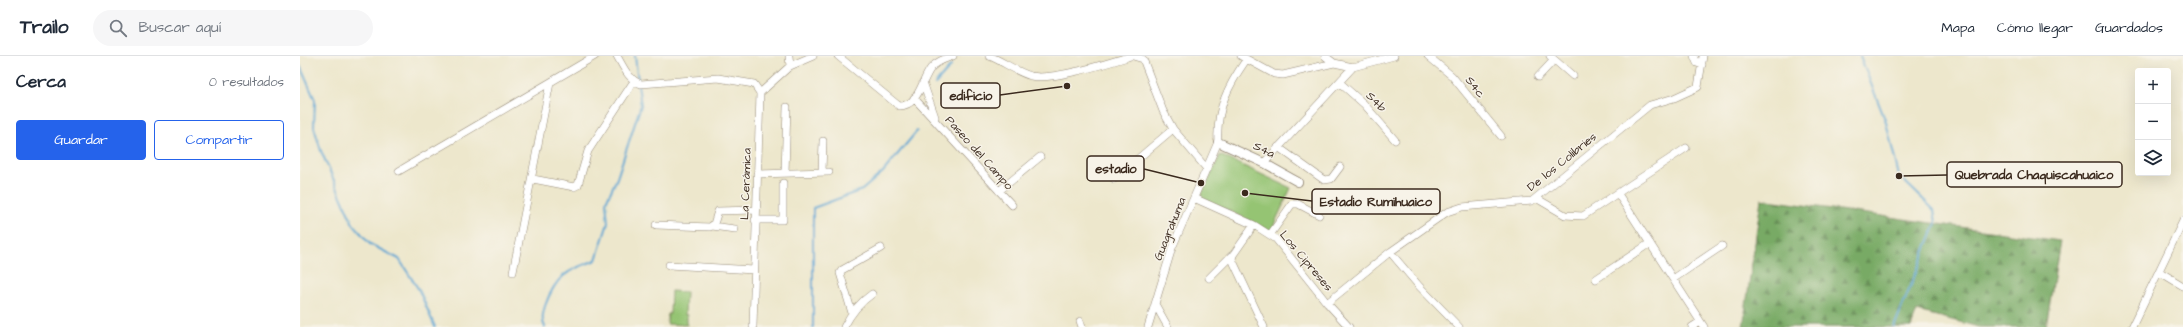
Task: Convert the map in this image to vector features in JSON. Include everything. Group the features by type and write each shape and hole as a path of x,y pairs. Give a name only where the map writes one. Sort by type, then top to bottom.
{"street":[{"path":"399,171 595,56"},
{"path":"618,56 626,72 634,81 649,84 688,79 726,79 754,84 760,92 790,66 813,56"},
{"path":"789,56 790,66"},
{"path":"838,56 899,106 910,104 931,68 938,62 953,56"},
{"path":"989,56 1027,75 1041,77 1086,69 1132,56 1143,59 1163,111 1173,129 1208,169"},
{"path":"1325,56 1334,63"},
{"path":"1244,58 1274,74 1283,76 1334,63 1354,67 1394,56"},
{"name":"S4c","path":"1428,56 1452,76 1501,136"},
{"path":"1694,56 1697,63 1702,66"},
{"name":"De los Colibries","path":"1327,303 1390,252 1447,212 1462,207 1532,201 1650,105 1674,98 1698,87 1703,56"},
{"name":"Guagrahuma","path":"1148,327 1172,248 1208,169 1218,142 1217,125 1222,101 1244,58"},
{"path":"1538,77 1552,58 1572,76"},
{"path":"1264,163 1354,67"},
{"path":"532,179 574,187 578,185 588,151 634,81"},
{"path":"923,82 930,106 938,124"},
{"name":"S4b","path":"1339,82 1364,104 1395,140"},
{"path":"513,272 550,83"},
{"name":"La Cerámica","path":"753,327 755,210 760,92"},
{"name":"Paseo del Campo","path":"914,98 1012,205"},
{"path":"785,174 787,107"},
{"path":"1114,178 1173,129"},
{"path":"757,174 826,172 823,141"},
{"name":"S4a","path":"1218,142 1264,163 1298,182"},
{"path":"1278,147 1324,180 1331,179 1340,167"},
{"path":"1536,198 1565,215 1583,216 1686,148"},
{"path":"999,191 1040,157"},
{"path":"755,220 784,220 783,183"},
{"path":"1618,194 1702,324 1692,327"},
{"name":"Los Cipreses","path":"1194,198 1254,225 1270,235 1349,327"},
{"path":"1270,235 1292,204 1298,204 1319,215"},
{"path":"712,226 718,210 755,210"},
{"path":"2132,327 2160,272 2183,221"},
{"path":"656,225 712,226 735,229"},
{"path":"1208,278 1231,256 1232,258 1254,225"},
{"path":"1596,279 1650,243"},
{"path":"1673,279 1722,246"},
{"path":"852,313 840,273 842,270 881,248"},
{"path":"1390,252 1419,286 1459,327"},
{"path":"1232,258 1264,327"},
{"path":"669,265 754,270"},
{"path":"2160,272 2183,286"},
{"path":"844,327 852,313 862,301 872,294"},
{"path":"1155,304 1168,327"}],"green space":[{"path":"1220,155 1291,188 1271,231 1200,197"},
{"path":"1761,199 2060,241 2046,327 1979,327 1917,311 1911,327 1743,327"},
{"path":"671,291 686,292 685,315 687,315 687,325 667,324 668,314 670,314"}],"waterway":[{"path":"635,56 638,81"},
{"path":"1860,56 1886,122 1899,176 1934,210 1936,223 1894,327"},
{"path":"300,66 315,100 314,127 321,151 353,224 370,244 399,259 419,290 435,327"},
{"path":"935,84 951,66"},
{"path":"545,327 543,319 545,306 558,281 577,267 596,260 608,223 606,202 617,178 641,105 638,85"},
{"path":"813,327 813,208 862,190 883,172 917,131"}],"place":[{"name":"edificio","path":"1067,86"},
{"name":"Quebrada Chaquiscahuaico","path":"1899,176"},
{"name":"estadio","path":"1201,183"},
{"name":"Estadio Rumihuaico","path":"1245,193"}]}
